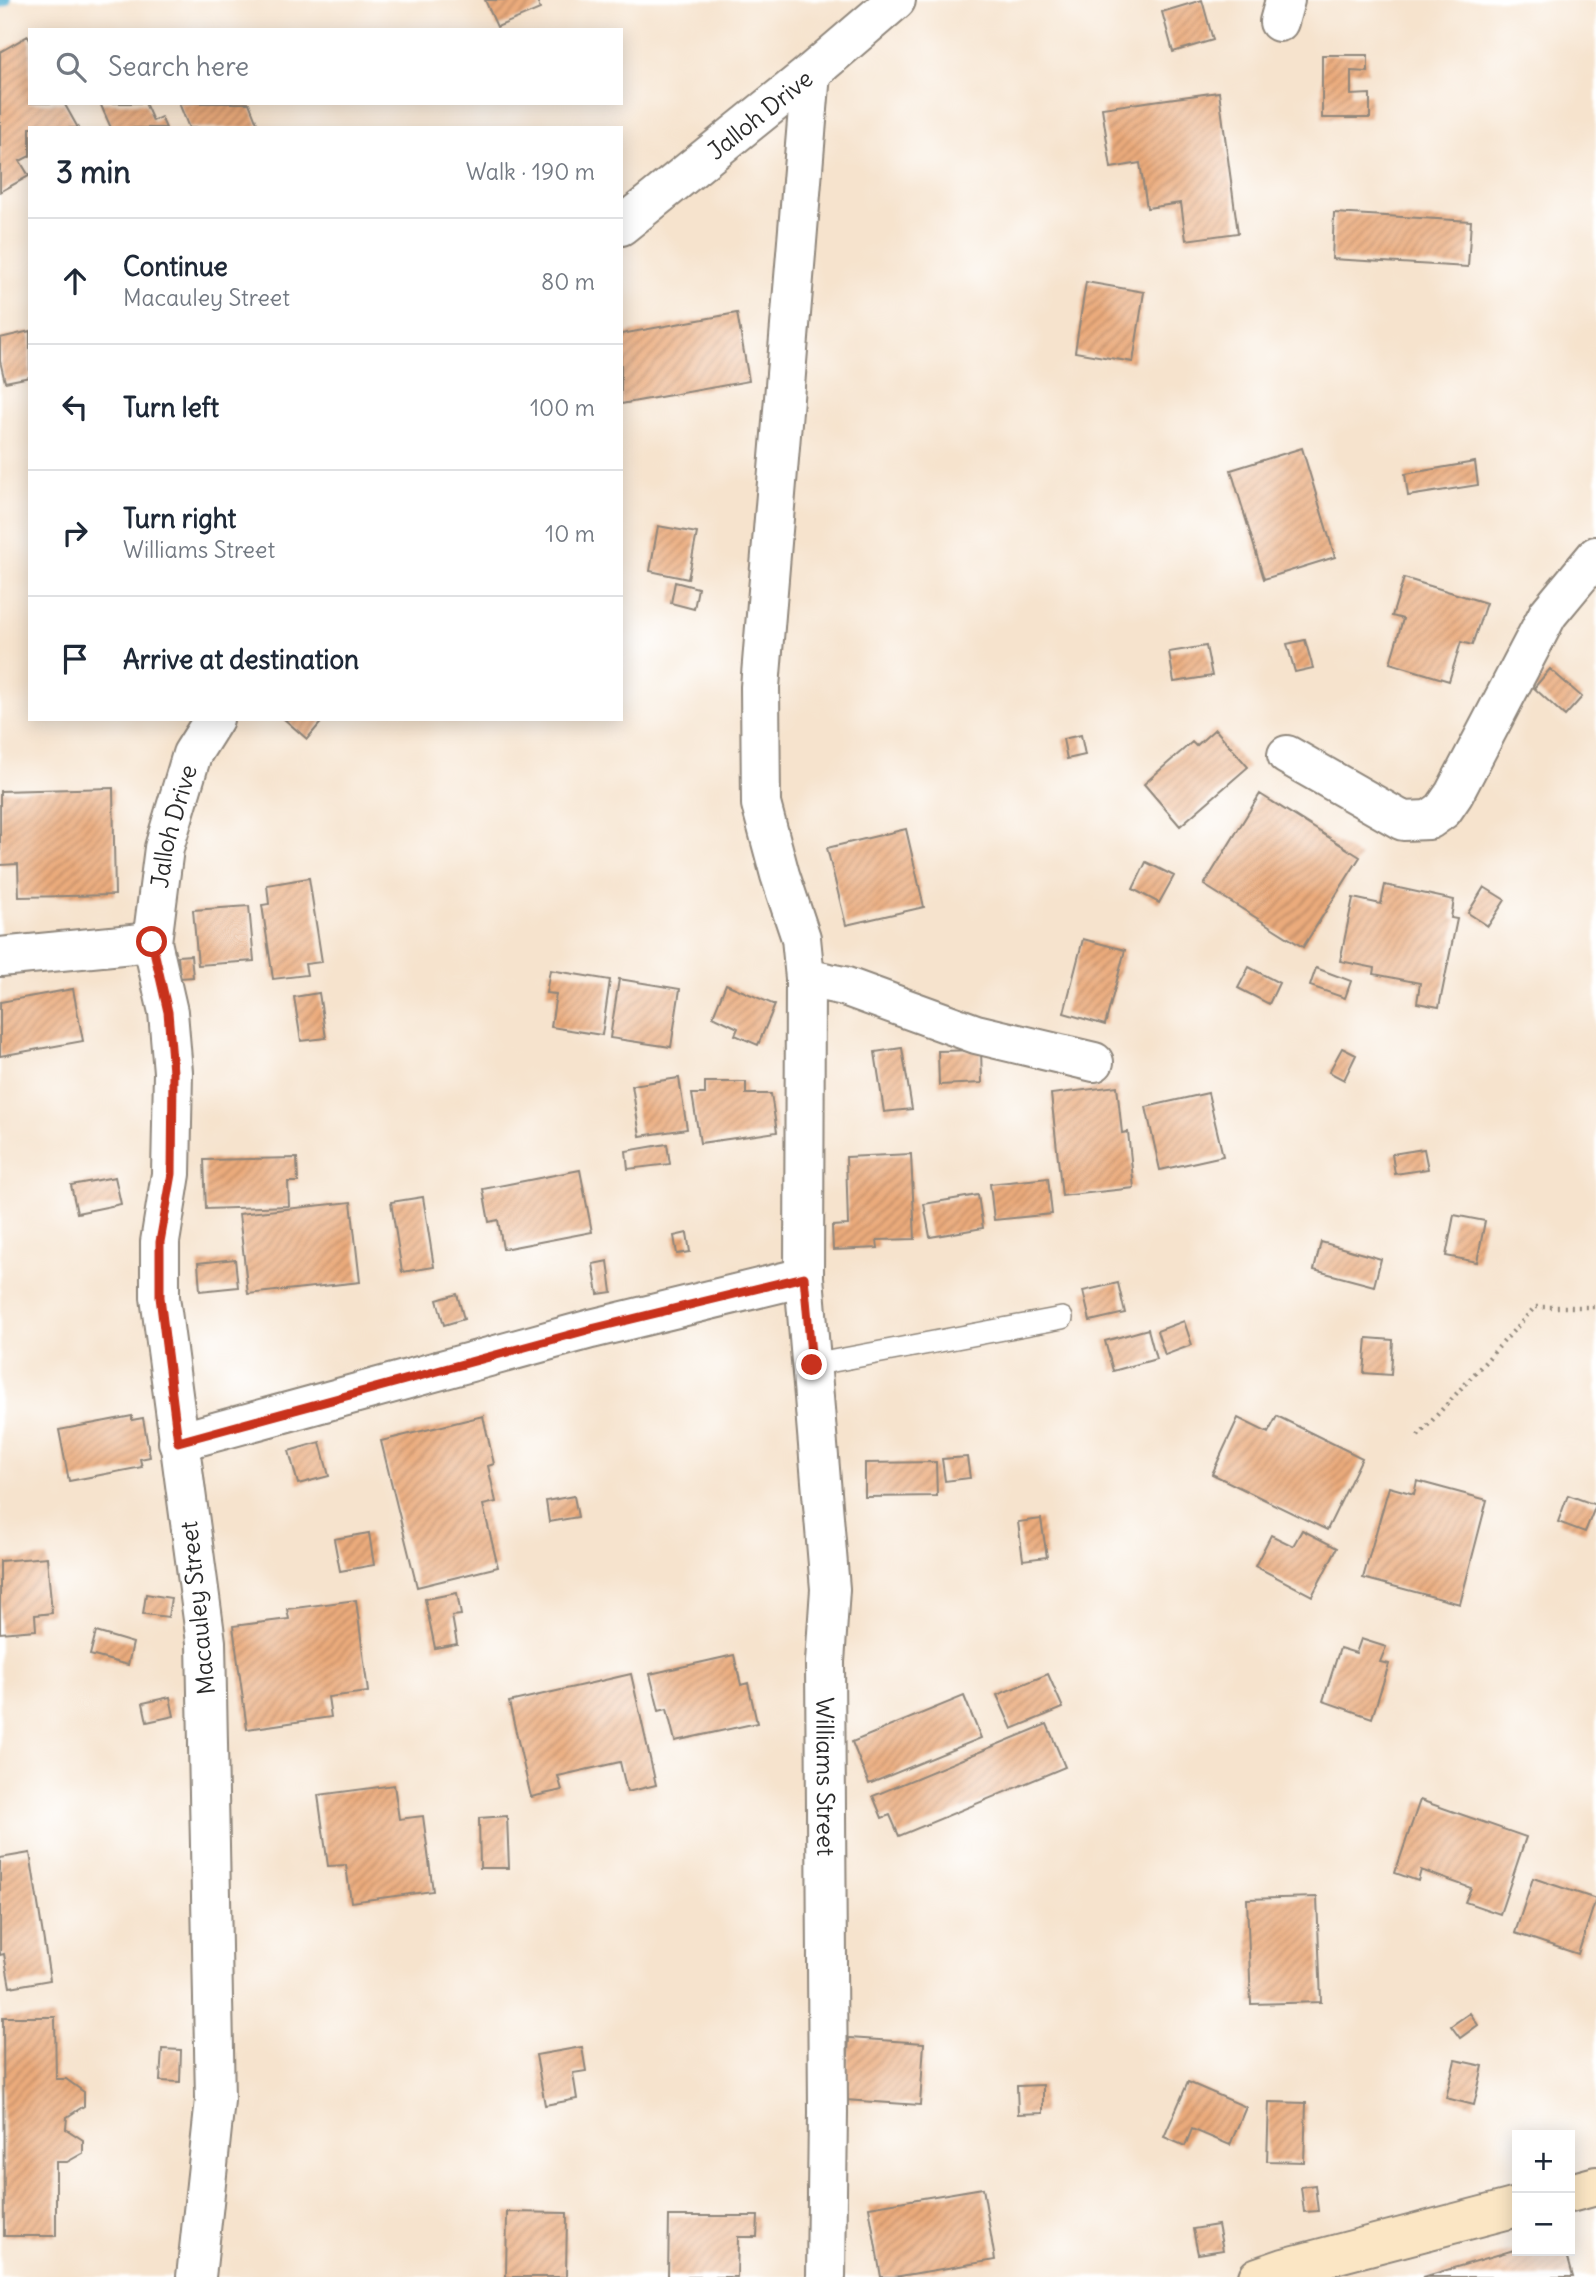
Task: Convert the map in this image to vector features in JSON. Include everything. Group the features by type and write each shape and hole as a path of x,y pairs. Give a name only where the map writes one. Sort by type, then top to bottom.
{"street":[{"name":"Jalloh Drive","path":"623,224 811,73 896,0"},
{"name":"Williams Street","path":"811,73 760,687 761,804 779,875 800,938 805,978 804,1277 830,1589 825,1662 828,2098 826,2277"},
{"path":"1287,755 1403,821 1429,820 1443,810 1454,794 1548,614 1596,556"},
{"name":"Jalloh Drive","path":"152,942 164,848 192,754 213,721"},
{"path":"0,957 152,942"},
{"name":"Macauley Street","path":"152,942 168,1012 173,1072 172,1174 160,1242 160,1297 206,1642 215,2100 196,2277"},
{"path":"805,978 845,986 976,1034 1094,1062"},
{"path":"178,1442 591,1329 804,1277"},
{"path":"1575,2192 1596,2186"},
{"path":"1258,2277 1512,2208"}],"lane":[{"path":"812,1365 1062,1318"}],"path":[{"path":"1418,1436 1535,1307 1596,1307"}],"building":[{"path":"485,0 537,0 540,9 497,27"},
{"path":"1202,0 1213,40 1173,52 1162,12"},
{"path":"28,36 28,105 65,105 77,126 28,126 28,157 20,161 28,177 0,192 0,52"},
{"path":"1322,55 1368,55 1368,72 1351,71 1351,95 1370,94 1370,118 1322,118"},
{"path":"1219,92 1238,233 1186,240 1181,203 1147,208 1140,163 1111,168 1102,108"},
{"path":"101,105 146,105 153,121 161,117 165,126 110,126"},
{"path":"180,105 250,105 258,126 188,126"},
{"path":"1334,213 1471,221 1468,267 1332,259"},
{"path":"1086,282 1144,292 1133,362 1075,352"},
{"path":"737,313 749,381 623,404 623,334"},
{"path":"28,331 28,377 5,382 0,361 0,338"},
{"path":"1302,448 1335,557 1264,579 1231,470"},
{"path":"1475,462 1478,485 1408,496 1405,474"},
{"path":"658,526 697,533 688,579 650,571"},
{"path":"1404,578 1486,603 1472,645 1461,642 1449,681 1390,663 1403,619 1392,616"},
{"path":"675,582 698,588 694,609 671,603"},
{"path":"1305,640 1313,668 1295,672 1287,644"},
{"path":"1206,646 1212,676 1174,682 1169,652"},
{"path":"1550,669 1582,697 1565,716 1534,688"},
{"path":"286,721 322,721 307,739"},
{"path":"1215,729 1248,767 1180,826 1144,784 1192,742 1196,746"},
{"path":"1081,735 1085,755 1067,759 1063,739"},
{"path":"113,788 115,895 19,897 18,864 0,865 0,791"},
{"path":"1260,794 1360,857 1303,947 1204,885"},
{"path":"906,829 924,907 846,925 827,848"},
{"path":"1146,862 1174,876 1159,903 1133,889"},
{"path":"309,878 322,962 305,964 307,975 273,979 262,905 269,904 267,885"},
{"path":"1385,885 1454,900 1451,918 1457,919 1439,1007 1417,1003 1420,983 1374,974 1375,968 1340,961 1353,898 1381,904"},
{"path":"1484,887 1505,900 1488,926 1468,913"},
{"path":"249,906 254,961 198,965 193,910"},
{"path":"1083,939 1125,950 1105,1025 1064,1013"},
{"path":"191,955 193,977 180,978 178,956"},
{"path":"1249,967 1279,983 1269,1004 1238,988"},
{"path":"1316,968 1351,981 1345,998 1310,986"},
{"path":"550,970 610,980 602,1035 551,1027 556,994 546,993"},
{"path":"619,979 680,989 671,1047 610,1038"},
{"path":"726,984 775,1005 758,1045 735,1035 738,1028 713,1016"},
{"path":"73,989 83,1041 0,1056 0,1002"},
{"path":"319,993 326,1038 301,1041 294,997"},
{"path":"902,1048 912,1109 884,1112 875,1052"},
{"path":"1342,1048 1356,1055 1344,1080 1329,1072"},
{"path":"981,1050 982,1083 939,1085 938,1051"},
{"path":"679,1078 687,1129 640,1136 632,1085"},
{"path":"705,1082 746,1082 746,1094 771,1094 777,1132 700,1143 692,1094 705,1094"},
{"path":"1117,1086 1122,1133 1128,1132 1134,1188 1062,1196 1051,1094"},
{"path":"1208,1093 1223,1156 1160,1170 1146,1107"},
{"path":"667,1144 670,1164 628,1169 626,1151"},
{"path":"1424,1149 1428,1169 1395,1174 1392,1154"},
{"path":"911,1154 915,1239 877,1240 878,1248 833,1250 832,1226 848,1225 846,1157"},
{"path":"297,1158 298,1182 288,1182 289,1206 206,1209 204,1160"},
{"path":"580,1170 592,1232 503,1249 498,1220 489,1222 483,1189"},
{"path":"115,1177 121,1204 77,1213 71,1185"},
{"path":"1048,1178 1052,1214 994,1220 990,1184"},
{"path":"978,1195 983,1228 930,1237 924,1204"},
{"path":"423,1197 434,1267 402,1272 391,1202"},
{"path":"351,1202 360,1282 248,1294 239,1214"},
{"path":"1454,1215 1485,1221 1477,1262 1446,1256"},
{"path":"687,1233 690,1252 677,1254 674,1236"},
{"path":"1321,1242 1381,1259 1374,1286 1314,1270"},
{"path":"235,1259 238,1287 200,1291 198,1263"},
{"path":"608,1261 612,1292 598,1294 593,1264"},
{"path":"1118,1283 1125,1313 1090,1321 1083,1291"},
{"path":"457,1294 464,1319 444,1325 437,1300"},
{"path":"1184,1321 1192,1345 1165,1355 1157,1331"},
{"path":"1148,1329 1156,1359 1113,1371 1105,1341"},
{"path":"1367,1338 1393,1340 1391,1375 1364,1373"},
{"path":"132,1416 132,1420 143,1418 150,1457 140,1459 142,1467 69,1481 59,1430"},
{"path":"483,1416 494,1464 488,1466 496,1502 483,1505 498,1567 417,1587 381,1441"},
{"path":"1277,1416 1362,1458 1327,1530 1212,1474 1238,1418 1268,1433"},
{"path":"320,1442 329,1476 298,1484 289,1451"},
{"path":"967,1457 970,1478 945,1481 942,1459"},
{"path":"936,1462 937,1496 865,1497 865,1463"},
{"path":"1417,1481 1487,1500 1460,1604 1363,1578 1389,1487 1414,1494"},
{"path":"1568,1495 1596,1505 1585,1532 1558,1522"},
{"path":"574,1496 578,1517 549,1522 546,1501"},
{"path":"1041,1519 1047,1557 1023,1560 1018,1522"},
{"path":"1302,1530 1337,1548 1312,1596 1255,1566 1271,1535 1293,1546"},
{"path":"369,1533 374,1565 340,1571 334,1539"},
{"path":"47,1557 52,1613 35,1615 36,1630 0,1633 0,1561"},
{"path":"457,1593 461,1615 452,1616 457,1644 435,1648 425,1599"},
{"path":"146,1594 171,1598 168,1617 143,1614"},
{"path":"356,1600 368,1692 328,1697 331,1717 247,1729 233,1626 289,1619 287,1609"},
{"path":"96,1632 133,1643 128,1665 90,1655"},
{"path":"1361,1639 1386,1647 1380,1662 1389,1664 1372,1718 1323,1701 1340,1648 1356,1653"},
{"path":"734,1655 741,1685 748,1683 757,1723 675,1741 667,1709 659,1711 650,1674"},
{"path":"631,1674 656,1785 627,1792 620,1762 558,1776 562,1790 531,1797 509,1702"},
{"path":"1048,1674 1063,1708 1012,1729 997,1695"},
{"path":"964,1696 981,1738 869,1784 852,1742"},
{"path":"170,1697 174,1716 147,1722 143,1703"},
{"path":"1047,1724 1065,1767 899,1836 890,1815 882,1818 873,1796"},
{"path":"394,1785 399,1819 423,1816 433,1891 351,1902 346,1865 328,1866 318,1795"},
{"path":"1420,1800 1526,1837 1500,1914 1465,1902 1471,1888 1421,1870 1418,1881 1395,1873"},
{"path":"507,1816 509,1868 480,1868 479,1818"},
{"path":"30,1853 50,1980 10,1987 4,1954 0,1955 0,1858"},
{"path":"1533,1878 1596,1899 1578,1954 1515,1933"},
{"path":"1317,1897 1321,2002 1251,2004 1247,1899"},
{"path":"1470,2013 1478,2025 1460,2038 1451,2026"},
{"path":"3,2017 55,2017 56,2079 66,2079 84,2092 84,2106 67,2117 66,2129 83,2140 83,2153 67,2162 56,2162 56,2236 4,2236"},
{"path":"849,2038 924,2043 920,2105 845,2100"},
{"path":"582,2047 586,2071 573,2073 577,2099 545,2105 536,2055"},
{"path":"162,2049 181,2050 180,2082 160,2081"},
{"path":"1455,2060 1483,2066 1474,2105 1446,2098"},
{"path":"1188,2082 1246,2107 1230,2145 1192,2129 1185,2146 1164,2137"},
{"path":"1043,2085 1043,2113 1018,2114 1017,2086"},
{"path":"1269,2102 1306,2103 1304,2162 1267,2161"},
{"path":"1315,2185 1318,2211 1304,2212 1301,2187"},
{"path":"983,2188 995,2260 881,2277 869,2207"},
{"path":"507,2212 567,2213 566,2277 506,2277"},
{"path":"669,2216 758,2216 757,2237 738,2237 737,2277 668,2277"},
{"path":"1218,2225 1223,2250 1198,2254 1193,2229"},
{"path":"1512,2250 1512,2256 1567,2256 1573,2277 1423,2277"}],"waterway":[{"path":"0,2 5,0"}],"route":[{"path":"152,942 168,1012 173,1072 172,1174 160,1242 160,1297 178,1442 591,1329 804,1277 812,1365"}]}
